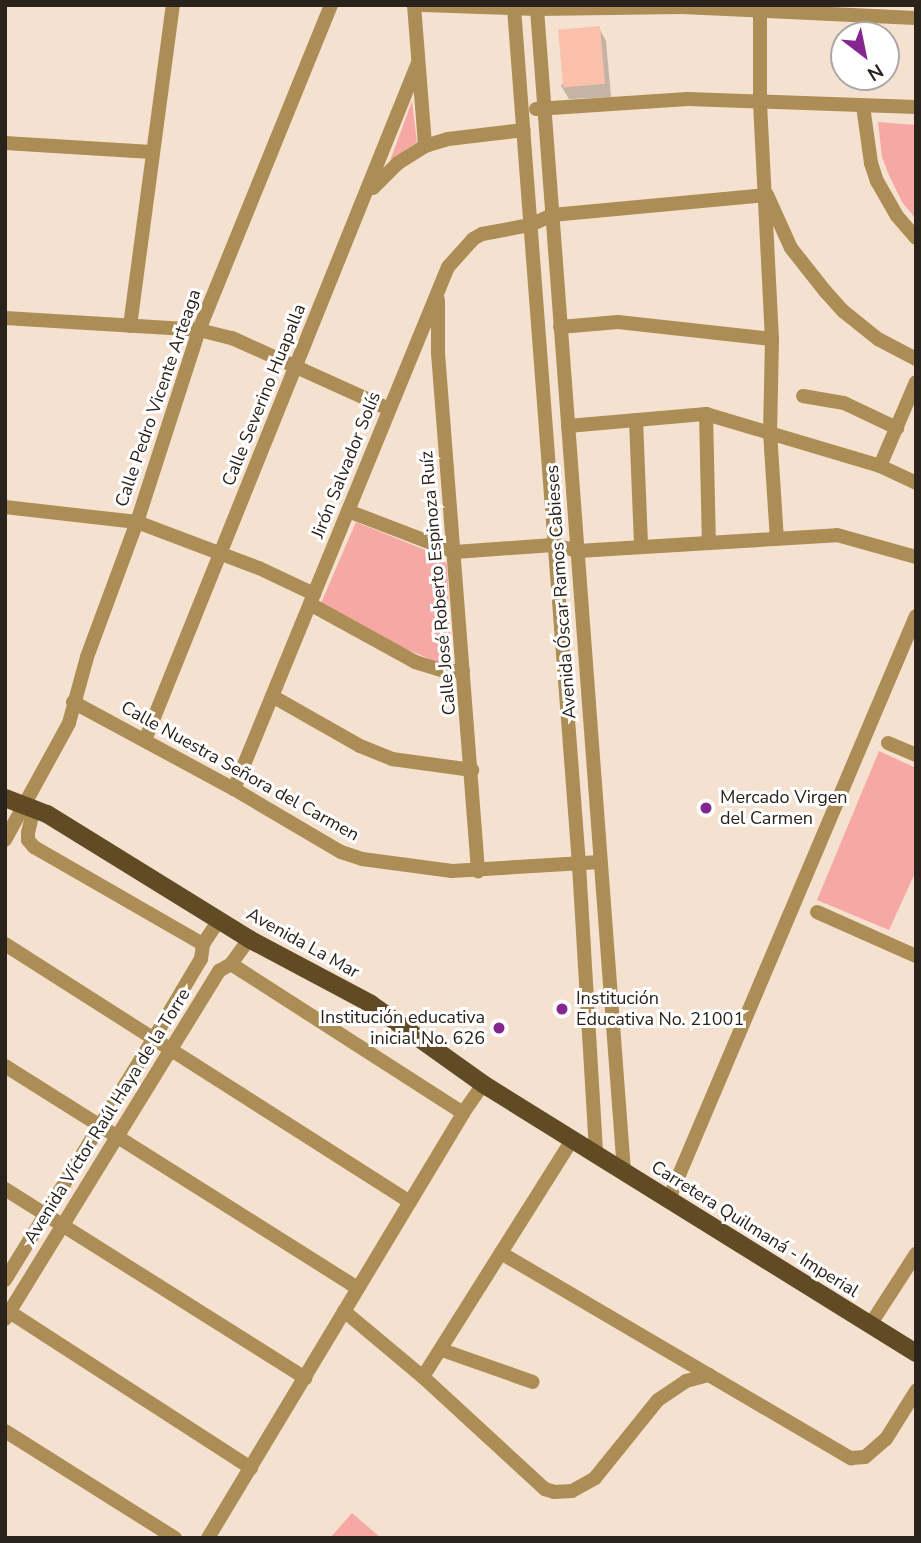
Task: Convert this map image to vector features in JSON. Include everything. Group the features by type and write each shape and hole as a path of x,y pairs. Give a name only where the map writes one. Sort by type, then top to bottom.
{"main road":[{"name":"Avenida La Mar","path":"5,797 29,805 249,939 371,1003 483,1084 572,1140"},
{"name":"Carretera Quilmaná - Imperial","path":"572,1140 916,1353"}],"street":[{"path":"130,327 173,5"},
{"name":"Calle Pedro Vicente Arteaga","path":"5,840 29,805 69,723 73,702 137,522 199,330 331,5"},
{"path":"414,5 425,146"},
{"path":"423,5 537,9 682,6 760,12 787,9 895,11 916,18"},
{"name":"Avenida Óscar Ramos Cabieses","path":"514,8 579,865 596,1154"},
{"name":"Avenida Óscar Ramos Cabieses","path":"537,9 624,1171"},
{"path":"760,12 760,103 767,195 772,339 770,432 777,539"},
{"name":"Calle Severino Huapalla","path":"145,740 417,65"},
{"path":"522,110 688,99 916,107"},
{"path":"863,106 867,141 877,181 897,216 916,238"},
{"path":"365,197 384,175 425,146 448,139 523,130"},
{"path":"5,144 152,152"},
{"path":"767,195 791,248 843,311 877,339 916,359"},
{"name":"Jirón Salvador Solís","path":"234,789 448,267 473,239 482,234 530,225 552,215 767,195"},
{"name":"Calle José Roberto Espinoza Ruíz","path":"438,292 438,353 478,871"},
{"path":"5,318 199,330 232,338 389,409"},
{"path":"560,327 618,322 772,339"},
{"path":"880,466 916,382"},
{"path":"803,396 844,402 897,428"},
{"path":"568,426 706,414 880,466 916,483"},
{"path":"706,414 709,543"},
{"path":"636,420 641,547"},
{"path":"5,507 137,522 220,554 312,599 415,662 444,671 463,671"},
{"path":"348,511 454,552 553,545 578,551 837,535 916,557"},
{"path":"668,1201 916,616"},
{"path":"272,696 360,746 391,759 472,770"},
{"name":"Calle Nuestra Señora del Carmen","path":"73,702 352,855 425,870 478,871 600,862"},
{"path":"888,743 916,755"},
{"path":"29,805 28,840 34,847 203,944"},
{"path":"817,912 916,956"},
{"name":"Avenida Víctor Raúl Haya de la Torre","path":"5,1280 201,959 203,944 219,920"},
{"name":"Avenida Víctor Raúl Haya de la Torre","path":"7,1314 219,971 231,964 249,939"},
{"path":"5,944 410,1202"},
{"path":"231,964 463,1113"},
{"path":"5,1066 358,1288"},
{"path":"208,1538 483,1084"},
{"path":"424,1377 572,1140"},
{"path":"5,1189 304,1378"},
{"path":"501,1253 851,1458 858,1459 872,1452 886,1439 916,1391"},
{"path":"870,1325 916,1254"},
{"path":"344,1311 424,1377 545,1489 554,1492 572,1491 595,1478 658,1400 686,1381 709,1375"},
{"path":"7,1314 251,1468"},
{"path":"442,1350 533,1382"},
{"path":"5,1431 175,1538"}],"shaded area":[{"path":"412,101 417,142 390,161"},
{"path":"878,122 916,125 916,219 902,202 888,173 882,157"},
{"path":"356,522 440,556 447,564 451,653 445,659 437,662 389,642 321,603"},
{"path":"879,751 916,768 916,871 889,930 817,900"},
{"path":"352,1513 381,1538 330,1538"}],"building":[{"path":"600,26 605,84 563,87 558,30"}],"place":[{"name":"Mercado Virgen del Carmen","path":"706,808"},
{"name":"Institución Educativa No. 21001","path":"562,1009"},
{"name":"Institución educativa inicial No. 626","path":"499,1028"}]}
